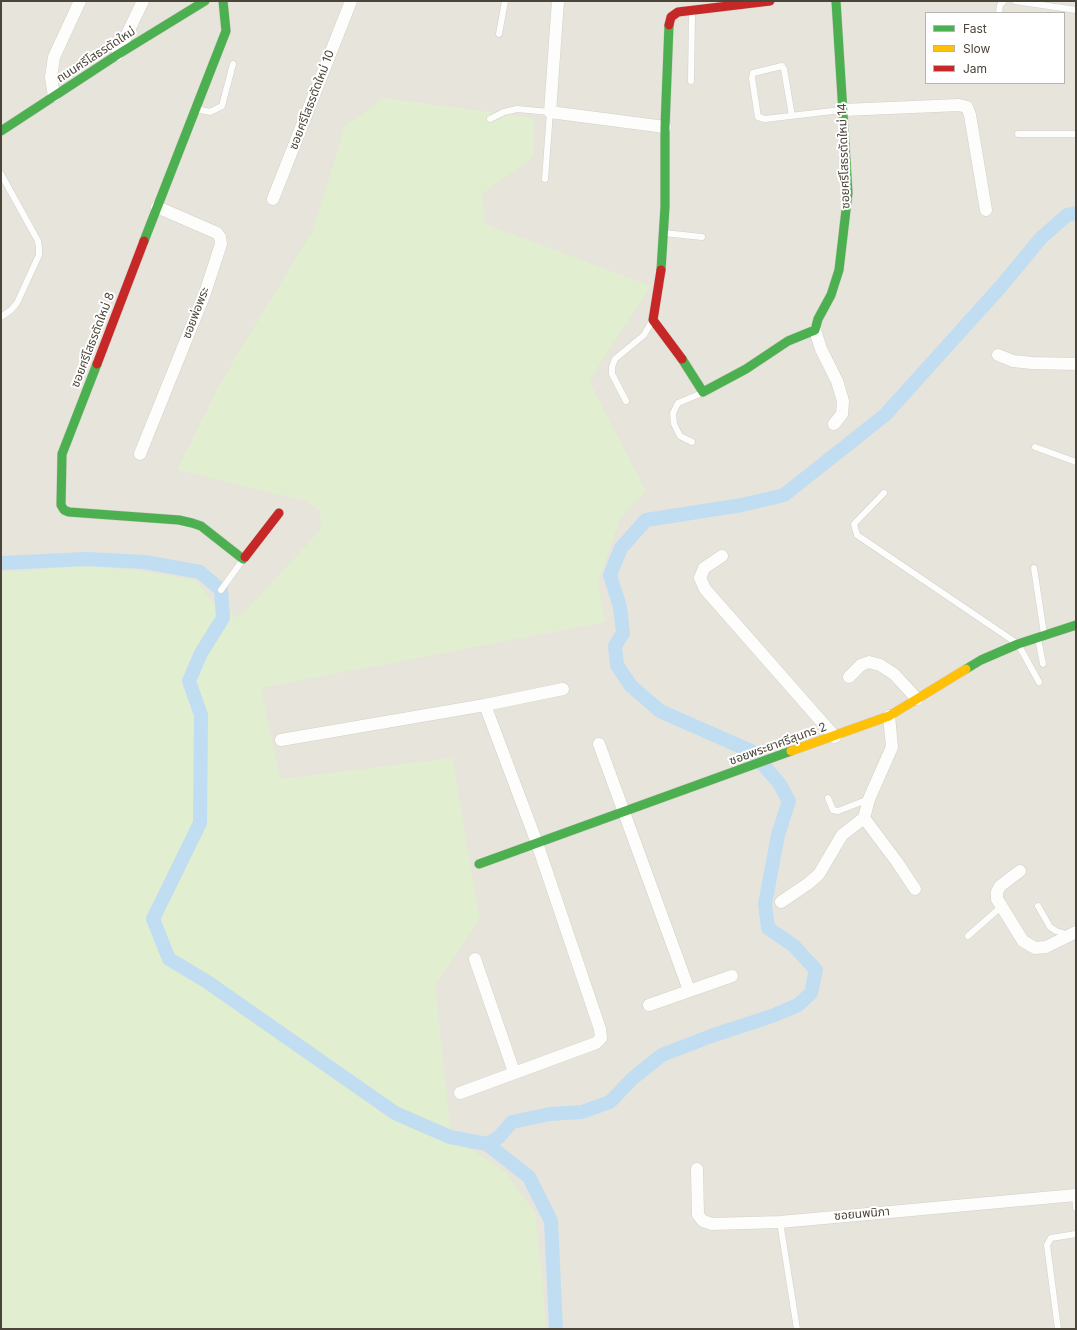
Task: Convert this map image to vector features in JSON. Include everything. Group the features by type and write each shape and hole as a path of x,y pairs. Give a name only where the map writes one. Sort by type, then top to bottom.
{"street":[{"path":"54,96 50,77 54,57 80,1"},
{"path":"117,55 143,1"},
{"name":"ถนนศรีโสธรตัดใหม่","path":"1,131 117,55 205,1"},
{"name":"ซอยศรีโสธรตัดใหม่ 8","path":"223,1 226,31 62,454 61,505 64,510 69,512 179,520 201,526 243,559"},
{"name":"ซอยศรีโสธรตัดใหม่ 10","path":"273,199 351,1"},
{"path":"558,1 550,112 665,127"},
{"path":"770,1 678,12 671,17 668,29 665,127 665,207 660,282 653,320 694,376 703,392 746,370 788,341 815,330 821,349 837,381 843,402 842,414 834,424"},
{"name":"ซอยศรีโสธรตัดใหม่ 14","path":"815,330 818,319 832,295 844,235 848,193 836,1"},
{"path":"843,110 959,105 966,107 970,115 986,210"},
{"name":"ซอยพ่อพระ","path":"140,454 205,293 221,244 220,237 216,233 157,207"},
{"path":"998,355 1013,361 1076,364"},
{"path":"243,559 279,513"},
{"path":"722,556 704,568 700,578 705,589 835,737"},
{"name":"ซอยพระยาศรีสุนทร 2","path":"479,864 835,737 889,716 981,660 1018,644 1076,625"},
{"path":"849,677 861,665 870,662 880,664 894,674 917,699"},
{"path":"281,740 485,705 563,689"},
{"path":"460,1093 596,1043 602,1038 600,1028 537,843 485,705"},
{"path":"781,902 819,874 842,835 864,818 869,799 892,747 889,716"},
{"path":"599,744 689,990"},
{"path":"864,818 915,889"},
{"path":"1020,871 1000,886 997,892 997,899 1023,941 1035,948 1046,947 1073,934"},
{"path":"475,959 514,1072"},
{"path":"648,1005 732,976"},
{"name":"ซอยนพนิภา","path":"697,1169 698,1215 703,1221 712,1224 780,1222 1076,1195"}],"lane":[{"path":"499,34 505,1"},
{"path":"999,12 1000,5 1004,1"},
{"path":"1015,1 1076,10"},
{"path":"692,10 692,81"},
{"path":"195,108 210,112 222,106 233,64"},
{"path":"792,116 784,69 782,66 753,73 752,78 758,117 765,119 792,116 843,110"},
{"path":"490,119 504,112 517,109 550,112 545,179"},
{"path":"1018,134 1076,134"},
{"path":"1,174 3,186 17,201 38,241 39,248 39,255 17,303 11,310 1,317"},
{"path":"663,233 702,237"},
{"path":"626,401 612,374 612,367 615,359 644,335 653,320"},
{"path":"692,442 680,436 674,424 672,413 678,403 703,392"},
{"path":"1035,447 1076,462"},
{"path":"884,493 854,524 857,534 1018,644 1039,682"},
{"path":"221,590 243,559"},
{"path":"1034,568 1043,664"},
{"path":"828,798 834,810 838,811 869,799"},
{"path":"968,936 1002,906"},
{"path":"1038,906 1050,927 1056,931 1073,934"},
{"path":"1076,1195 1076,1208"},
{"path":"780,1222 797,1329"},
{"path":"1058,1329 1047,1245 1051,1238 1076,1234"}],"shaded area":[{"path":"1,1 1076,1 1076,1329 1,1329"}],"green space":[{"path":"384,98 534,118 534,156 482,194 485,224 651,286 589,381 646,491 621,517 598,581 605,622 261,688 280,779 452,758 480,919 435,985 452,1144 474,1151 506,1172 535,1213 546,1329 1,1329 1,572 84,566 136,570 196,580 212,602 239,618 321,529 320,510 306,501 177,470 222,380 313,230 345,126"}],"waterway":[{"path":"1,563 87,559 145,562 200,572 221,590 223,618 201,653 189,681 201,715 200,823 153,919 169,959 206,981 395,1113 450,1137 487,1144 498,1138 512,1122 550,1114 582,1112 610,1102 633,1078 662,1055 711,1036 772,1016 798,1005 811,993 816,970 794,946 768,928 765,904 778,835 789,801 779,783 751,751 660,711 631,686 617,665 615,646 623,633 620,607 610,575 621,548 646,520 742,505 784,495 885,415 1003,284 1041,238 1067,215 1076,213"},
{"path":"487,1144 529,1177 551,1221 556,1329"}],"traffic: fast":[{"path":"1,131 117,55 205,1"},
{"path":"144,241 226,31 223,1"},
{"path":"682,359 703,392 746,369 788,341 815,330 818,319 831,295 839,270 848,193 836,1"},
{"path":"661,270 665,207 665,127 669,25"},
{"path":"97,364 62,454 61,505 64,510 69,512 179,520 192,523 201,526 243,559 245,557"},
{"path":"966,669 981,660 1018,644 1076,625"},
{"path":"479,864 791,751"}],"traffic: slow":[{"path":"791,751 889,716 966,669"}],"traffic: jam":[{"path":"669,25 671,17 678,12 770,1"},
{"path":"97,364 144,241"},
{"path":"661,270 653,320 682,359"},
{"path":"245,557 279,513"}]}
